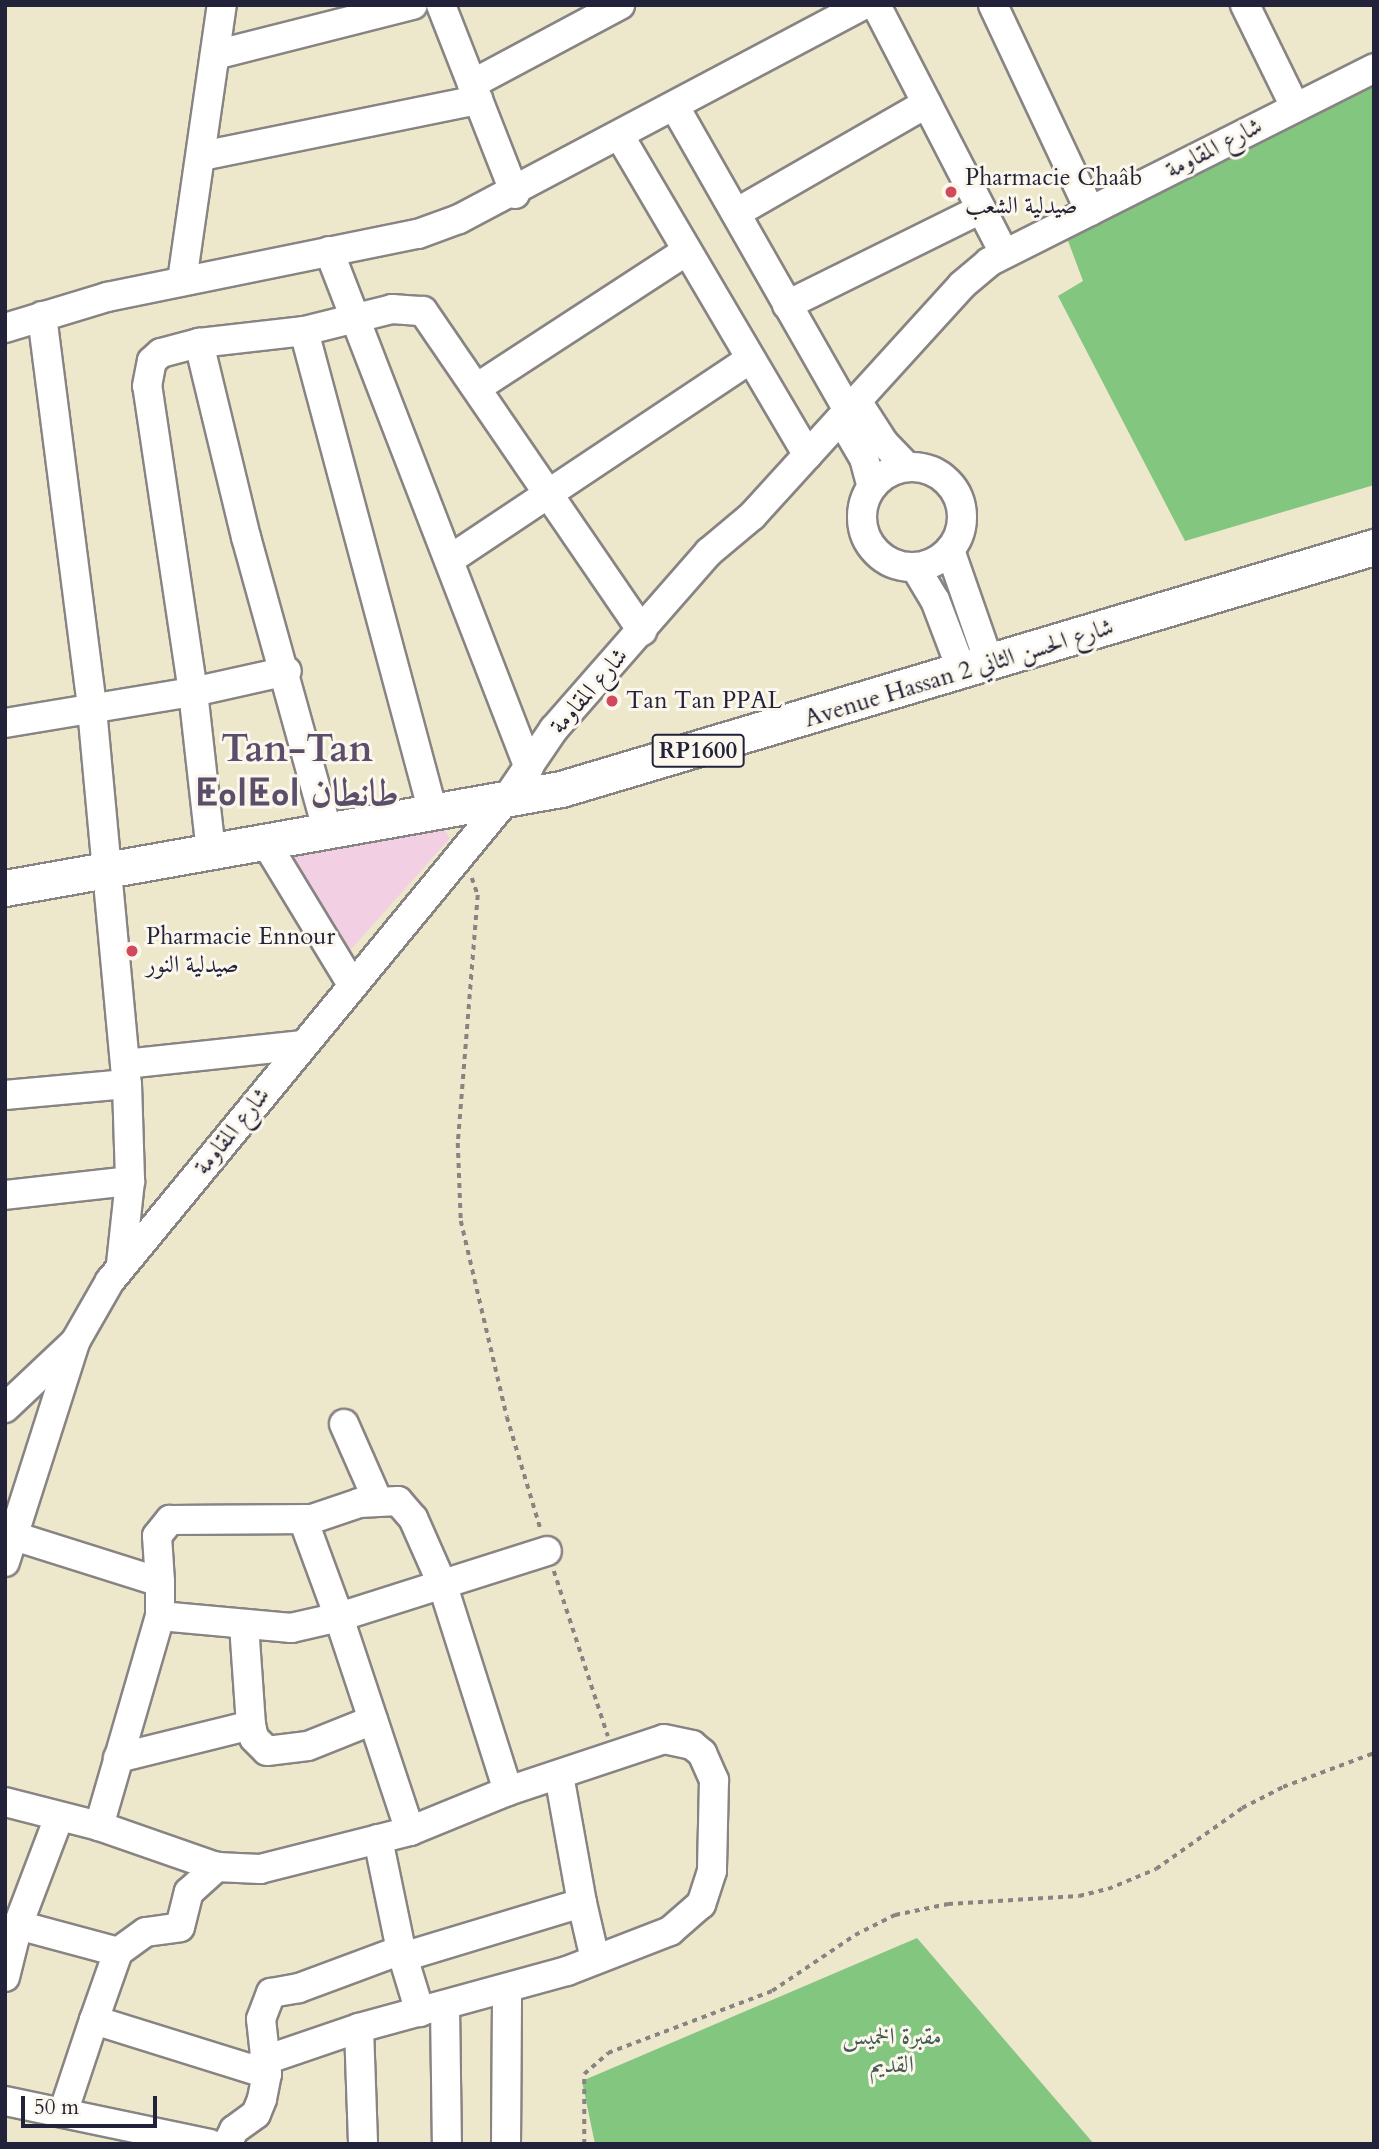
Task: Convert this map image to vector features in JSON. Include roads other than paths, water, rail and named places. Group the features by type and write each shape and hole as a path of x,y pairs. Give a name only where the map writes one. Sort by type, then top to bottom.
{"main road":[{"name":"Avenue Hassan 2 شارع الحسن الثاني","path":"5,888 505,801 609,777 1374,547"}],"street":[{"path":"182,281 222,5"},
{"path":"215,55 413,5"},
{"path":"441,5 515,194"},
{"path":"202,156 475,92 620,5"},
{"path":"5,328 42,316 182,281 418,234 515,194 863,5"},
{"path":"876,5 1004,253"},
{"path":"993,5 1090,211"},
{"path":"1245,5 1295,107"},
{"name":"شارع المقاومة","path":"10,1549 75,1342 121,1267 505,801 554,729 709,552 752,516 962,285 1004,253 1374,68"},
{"path":"736,213 927,103"},
{"path":"675,107 849,410 872,487"},
{"path":"621,138 808,455"},
{"path":"787,305 981,209"},
{"path":"329,251 352,318 529,768"},
{"path":"478,387 687,251"},
{"path":"211,852 193,692 147,373 161,353 200,343 304,331 392,309 423,311 478,387 642,631"},
{"path":"42,316 92,709 104,871 126,1074 130,1181 121,1267"},
{"path":"304,331 433,814"},
{"path":"200,343 246,537 287,671 328,832"},
{"path":"449,560 551,496 750,359"},
{"path":"849,410 907,467"},
{"path":"950,550 915,567 884,559 865,534 864,502 881,477 907,467 936,473 957,494 962,523 950,550 976,667"},
{"path":"915,567 976,667"},
{"path":"5,723 193,692 287,671"},
{"path":"266,843 353,986"},
{"path":"5,1095 303,1045"},
{"path":"5,1195 130,1181"},
{"path":"5,1408 75,1342"},
{"path":"344,1424 378,1501"},
{"path":"99,1826 160,1616 156,1536 170,1520 303,1519 393,1499 406,1508 443,1586 508,1791"},
{"path":"303,1519 339,1617 410,1831"},
{"path":"10,1549 160,1582"},
{"path":"160,1616 291,1628 339,1617 443,1586 547,1551"},
{"path":"244,1625 251,1725 258,1744 275,1753 308,1746 373,1720"},
{"path":"118,1758 251,1725"},
{"path":"5,1802 99,1826 217,1867 260,1869 410,1831 508,1791 664,1739 692,1745 702,1753 714,1780 715,1846 712,1871 701,1904 670,1931 507,1990 359,2028 264,2067 94,2020"},
{"path":"559,1775 582,1903 596,1959"},
{"path":"5,1977 18,1925 59,1817"},
{"path":"377,1839 402,1954 433,2009 447,2144"},
{"path":"64,2110 118,1952 145,1932 180,1927 189,1892 217,1867"},
{"path":"227,2144 234,2130 256,2114 264,2067 261,2019 271,1993 299,1988 402,1954 582,1903"},
{"path":"18,1925 118,1952"},
{"path":"506,2144 507,1990"},
{"path":"359,2028 363,2144"},
{"path":"5,2101 64,2110 210,2144"}],"place":[{"name":"Pharmacie Chaâb صيدلية الشعب","path":"951,192"},
{"name":"Tan Tan PPAL","path":"612,701"},
{"name":"Pharmacie Ennour صيدلية النور","path":"132,951"}],"district":[{"name":"Tan-Tan ⵟⴰⵏⵟⴰⵏ طانطان","path":"297,772"}],"park label":[{"name":"مقبرة الخميس القديم","path":"892,2051"}]}
